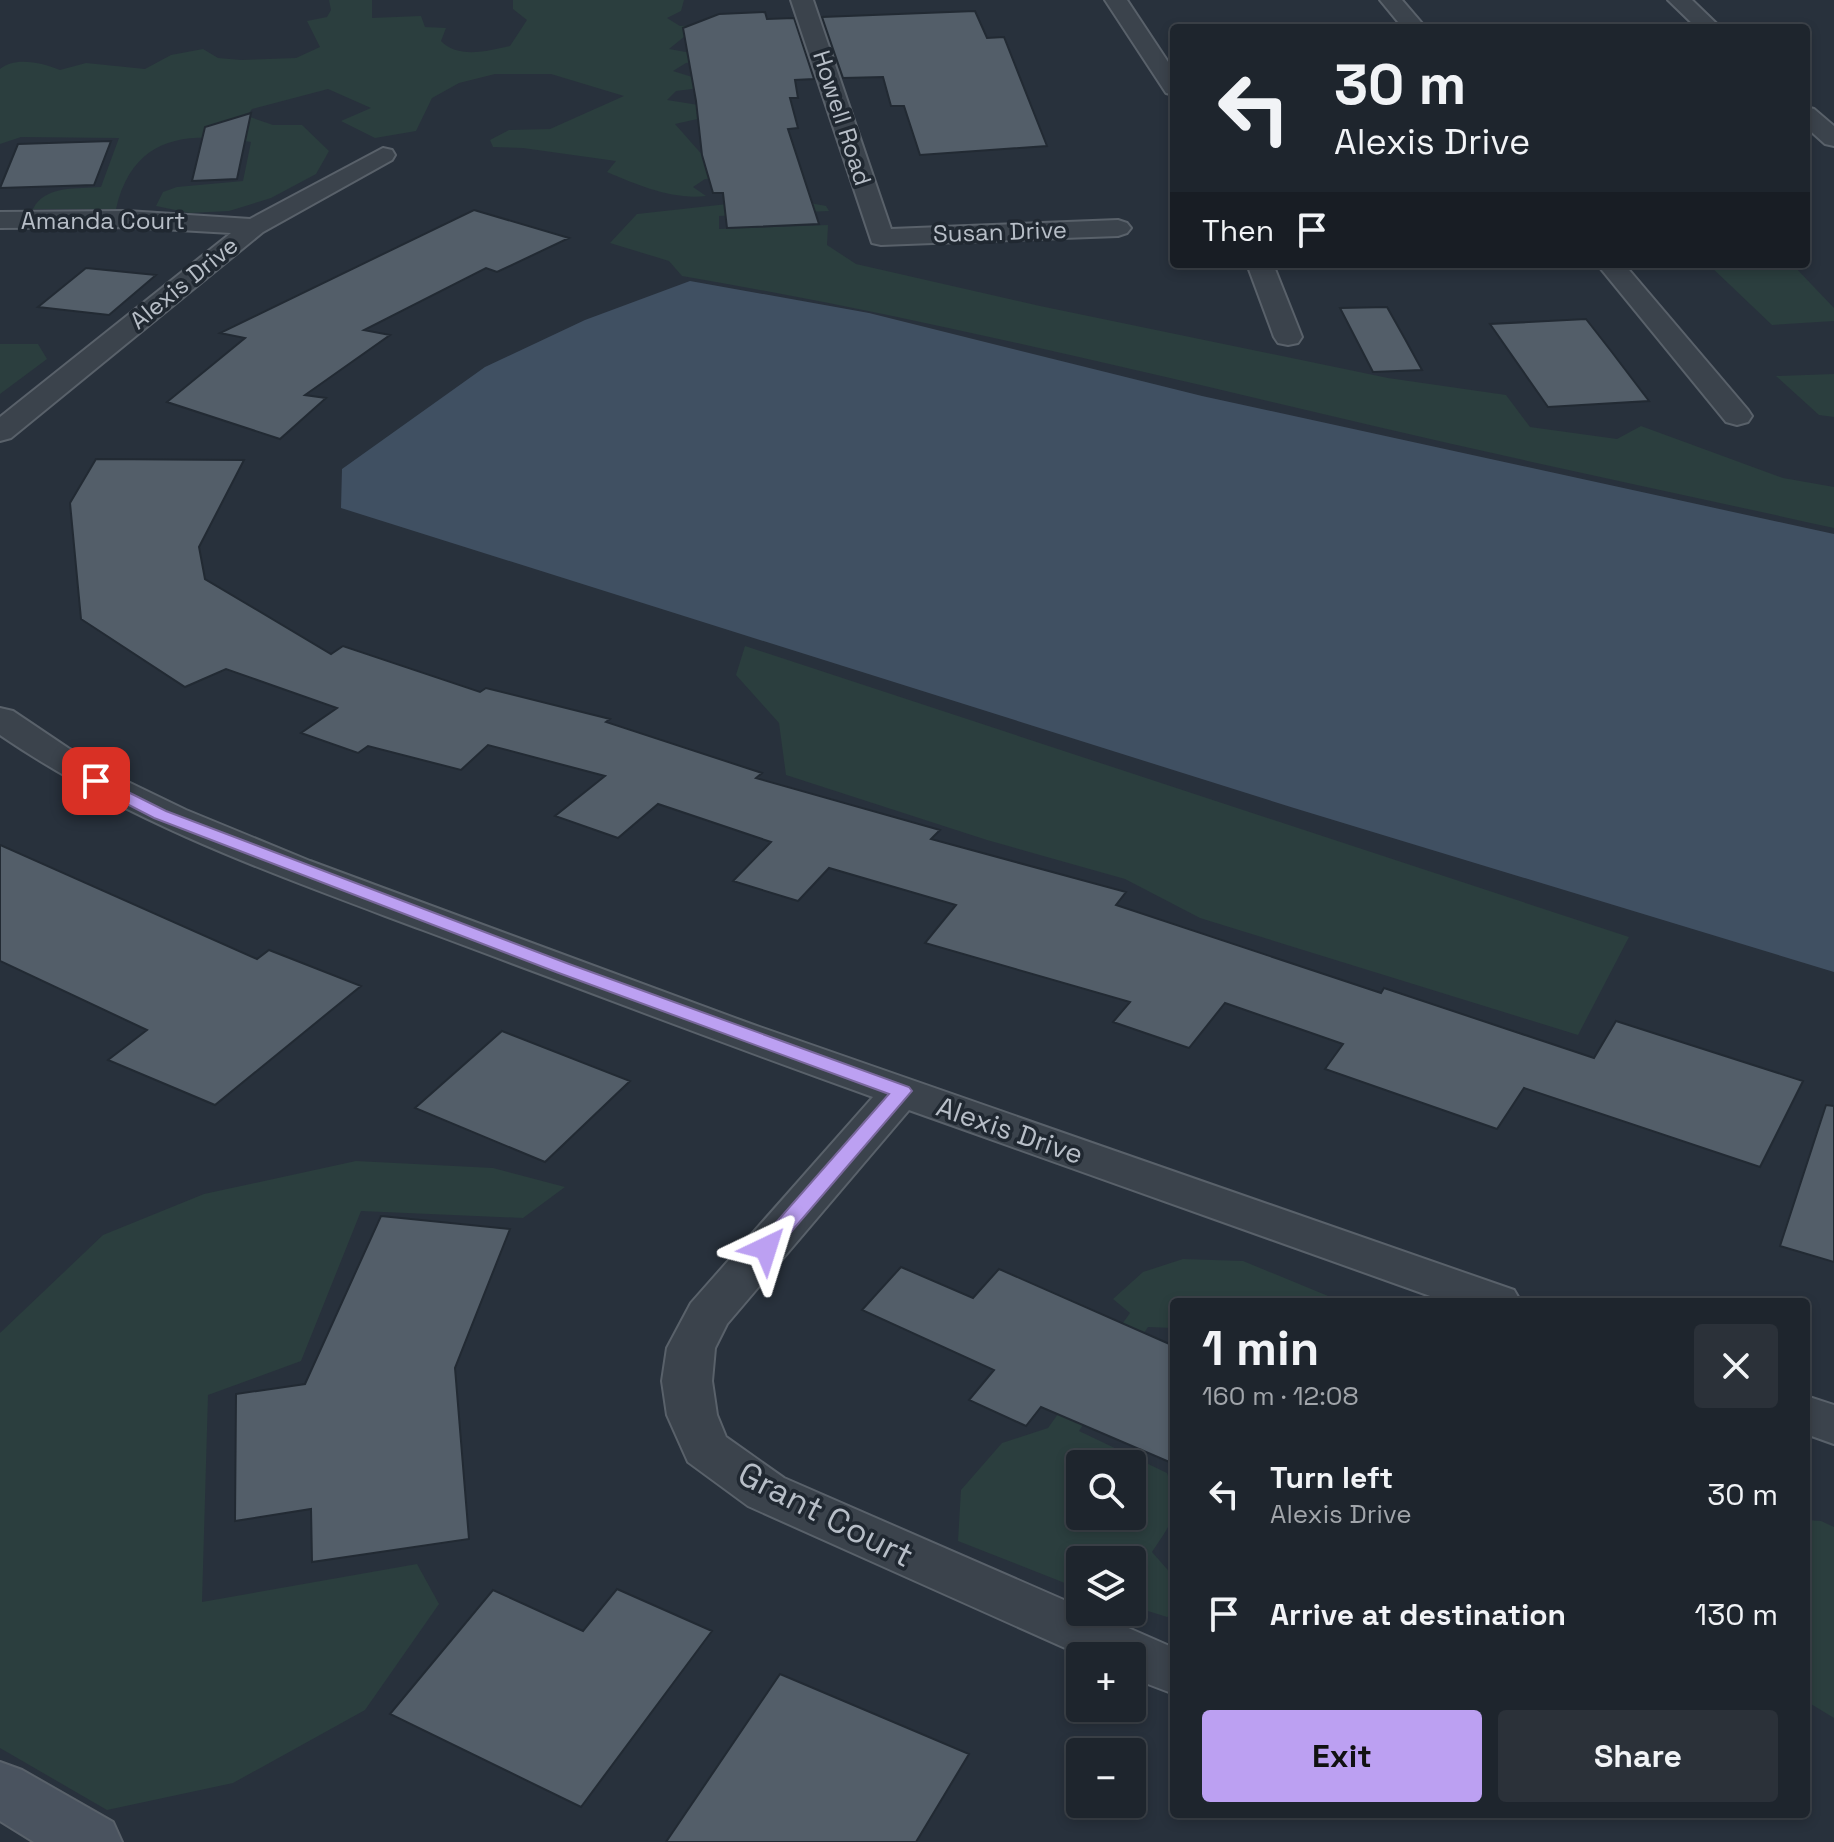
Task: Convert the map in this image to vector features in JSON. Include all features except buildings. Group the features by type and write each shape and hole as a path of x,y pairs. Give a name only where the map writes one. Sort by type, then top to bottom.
{"street":[{"name":"Howell Road","path":"802,0 881,237"},
{"path":"1116,0 1170,82"},
{"path":"1391,0 1412,24"},
{"path":"1679,0 1706,24"},
{"path":"1810,118 1834,139"},
{"name":"Alexis Drive","path":"0,432 254,227 383,155"},
{"name":"Amanda Court","path":"0,220 85,217 181,220 254,227"},
{"name":"Susan Drive","path":"881,237 1118,228"},
{"path":"1262,268 1288,337"},
{"path":"1613,268 1737,416"},
{"name":"Alexis Drive","path":"0,719 41,749 160,815 562,968 1486,1298"},
{"name":"Grant Court","path":"902,1091 708,1315 691,1348 687,1381 692,1415 706,1449 766,1492 1170,1670"},
{"path":"1810,1416 1834,1425"},
{"path":"0,1789 90,1842"}],"shaded area":[{"path":"329,0 372,0 372,18 421,16 425,27 446,28 441,41 448,47 465,52 510,46 527,20 513,9 513,0 684,0 681,11 667,18 680,26 765,22 685,36 669,49 725,59 686,63 673,71 705,81 700,88 676,91 667,100 705,106 702,118 675,124 705,158 748,177 705,179 693,187 706,196 681,196 607,172 616,161 493,147 490,140 509,130 550,129 624,96 551,74 495,74 459,83 432,98 416,131 375,138 341,121 371,108 328,89 252,109 247,116 273,125 302,125 329,151 316,174 271,198 229,211 190,213 156,206 163,192 177,187 243,181 251,142 205,138 184,139 149,153 135,166 116,209 33,209 38,201 53,192 101,187 119,138 21,137 0,144 0,69 21,62 38,63 60,70 86,63 145,69 171,55 203,49 218,58 296,58 320,47 307,21 327,17 331,10"},
{"path":"783,198 826,206 829,211 719,216 719,229 828,225 827,245 856,264 1040,306 1388,378 1506,395 1530,427 1617,439 1641,426 1783,478 1834,487 1834,528 943,327 682,276 669,261 610,243 637,214"},
{"path":"1712,268 1796,268 1834,308 1834,321 1772,325"},
{"path":"0,344 38,344 47,359 0,394"},
{"path":"1834,374 1834,417 1819,415 1776,376"},
{"path":"745,646 1629,937 1578,1035 1200,918 1125,879 987,840 786,775 779,723 736,675"},
{"path":"356,1161 493,1168 565,1187 523,1218 361,1211 301,1361 208,1395 202,1602 417,1564 439,1604 365,1710 233,1783 107,1810 0,1748 0,1333 103,1235 204,1194"},
{"path":"1183,1259 1243,1261 1333,1298 1170,1298 1170,1328 1148,1327 1079,1431 1119,1450 1066,1450 1066,1530 1146,1530 1146,1463 1167,1473 1170,1483 1170,1523 1152,1552 1170,1572 1170,1616 1167,1617 1146,1610 1146,1546 1066,1546 1066,1583 958,1541 961,1490 1002,1443 1048,1428 1130,1313 1113,1299 1143,1272"},
{"path":"1810,1520 1834,1527 1834,1718 1810,1703"}],"water":[{"path":"690,281 869,313 1202,396 1834,534 1834,972 1294,808 341,508 342,469 485,367 585,320"}],"route":[{"path":"96,781 160,815 562,968 902,1091 766,1248"}]}
